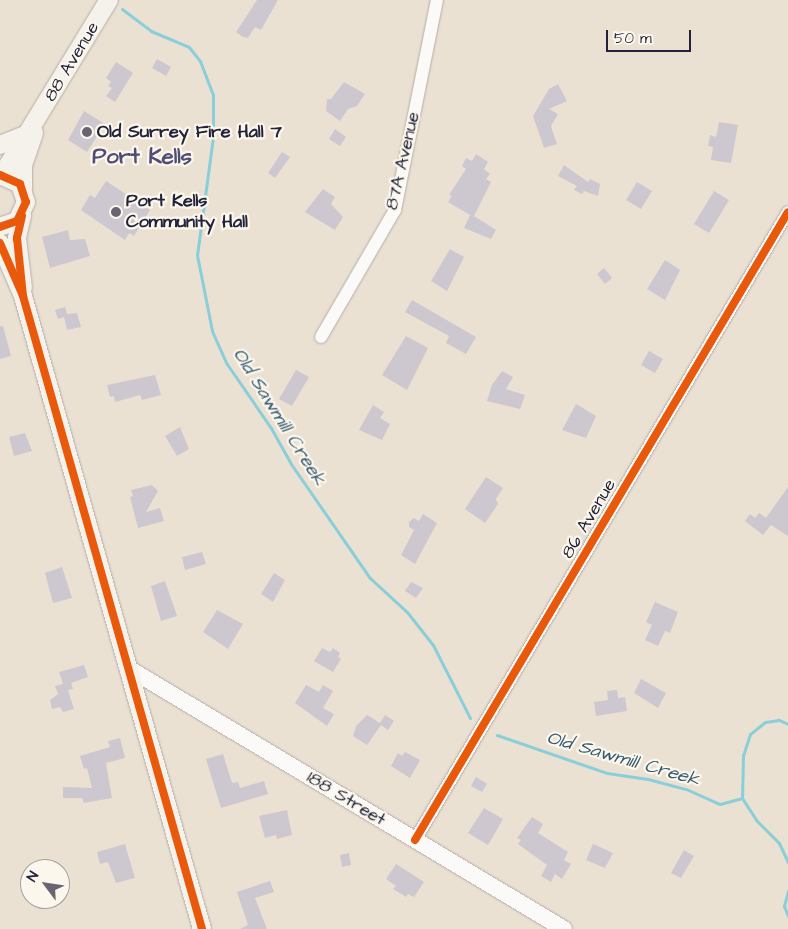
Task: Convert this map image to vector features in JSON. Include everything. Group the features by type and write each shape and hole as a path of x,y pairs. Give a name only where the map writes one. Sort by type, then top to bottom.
{"main road":[{"name":"88 Avenue","path":"1,175 22,136 35,123 108,0"},
{"name":"88 Avenue","path":"23,296 17,238 26,202 23,189 23,165 35,123"},
{"path":"0,145 22,136"},
{"path":"1,175 16,180 23,189"},
{"path":"0,227 10,225 22,216"},
{"path":"0,243 5,267 23,296 202,929"}],"street":[{"name":"87A Avenue","path":"321,336 395,210 437,0"},
{"name":"86 Avenue","path":"415,840 788,212"},
{"name":"188 Street","path":"128,668 564,929"}],"building":[{"path":"257,0 278,0 261,30 255,27 248,38 243,37 236,32"},
{"path":"157,59 171,67 166,76 152,68"},
{"path":"116,62 133,73 115,102 106,96 112,88 108,86 111,82 106,78"},
{"path":"344,82 365,94 357,106 348,109 340,121 326,111 327,99 331,99"},
{"path":"558,84 567,101 549,109 558,114 551,126 557,144 544,148 533,116 549,89"},
{"name":"Old Surrey Fire Hall 7","path":"84,111 105,124 87,152 68,140"},
{"path":"719,122 738,125 731,163 711,160 713,147 708,146 710,135 716,137"},
{"path":"335,129 346,137 340,146 329,139"},
{"path":"282,152 290,157 275,178 268,173"},
{"path":"476,154 488,162 484,169 490,174 486,179 491,182 474,216 496,230 491,239 464,228 470,215 448,202 452,196 449,195 466,169 462,166 466,158 472,161"},
{"path":"564,165 588,182 590,179 600,184 598,196 584,191 582,194 574,190 577,186 558,176"},
{"name":"Port Kells Community Hall","path":"106,181 150,210 134,236 129,233 125,240 81,210 90,195 95,198"},
{"path":"637,182 652,191 641,209 626,200"},
{"path":"323,189 335,197 331,204 343,217 335,230 305,212"},
{"path":"714,191 729,200 709,233 694,224"},
{"path":"68,230 70,240 85,239 90,256 50,268 42,237"},
{"path":"450,249 464,257 447,291 431,281"},
{"path":"665,260 680,270 665,300 647,289"},
{"path":"604,268 612,278 605,284 597,274"},
{"path":"412,300 476,337 466,354 446,343 449,336 405,312"},
{"path":"65,307 67,314 77,313 81,327 67,330 64,317 58,319 55,310"},
{"path":"0,326 3,326 11,356 0,359"},
{"path":"406,336 428,348 407,390 382,375"},
{"path":"649,351 663,359 655,373 641,365"},
{"path":"296,370 309,377 292,406 279,399"},
{"path":"502,371 513,377 506,389 525,395 520,409 487,401 492,385"},
{"path":"155,375 161,395 142,400 140,395 115,402 114,396 110,397 107,385"},
{"path":"576,404 596,416 586,438 562,430"},
{"path":"373,405 384,412 380,418 390,424 382,440 359,430"},
{"path":"180,427 189,449 177,456 165,436"},
{"path":"25,433 32,451 14,456 9,437"},
{"path":"486,477 503,488 496,499 498,504 485,523 465,509"},
{"path":"152,485 158,491 146,512 160,508 164,521 138,528 130,497 133,496 131,490"},
{"path":"788,487 788,536 771,525 763,535 745,521 750,514 755,518 759,513 766,518"},
{"path":"423,514 437,523 415,564 401,555 414,530 409,527 409,522 414,518 419,521"},
{"path":"202,552 206,564 185,570 182,557"},
{"path":"62,567 72,598 53,603 45,573"},
{"path":"274,573 285,580 273,602 261,594"},
{"path":"165,581 177,616 161,621 151,586"},
{"path":"411,582 423,588 416,598 405,591"},
{"path":"655,602 678,612 670,633 665,631 658,646 645,640 652,625 646,622"},
{"path":"217,610 243,624 228,649 203,632"},
{"path":"322,648 330,652 333,648 340,653 338,657 341,659 333,672 314,661"},
{"path":"84,665 88,677 71,683 73,689 68,690 74,709 63,712 60,707 52,709 50,700 58,694 55,686 63,684 59,672"},
{"path":"641,679 666,693 658,708 634,693"},
{"path":"306,685 319,692 323,685 333,691 323,708 334,714 327,726 295,703"},
{"path":"617,690 618,698 625,697 627,711 596,716 594,702 608,700 607,691"},
{"path":"367,715 380,723 385,715 394,721 388,730 381,725 367,745 353,736 356,726"},
{"path":"120,738 125,758 106,763 112,798 84,803 82,798 63,798 63,787 92,788 87,768 84,769 80,756 110,747 108,741"},
{"path":"405,752 420,760 410,778 391,766 398,753 402,756"},
{"path":"223,754 232,783 238,782 240,788 264,781 268,794 221,808 206,759"},
{"path":"476,777 487,784 482,792 471,786"},
{"path":"484,808 503,819 488,845 468,833"},
{"path":"287,810 292,835 277,839 276,835 265,838 259,816"},
{"path":"532,817 543,824 538,833 568,852 564,860 571,864 562,879 555,874 551,882 541,876 547,865 518,844 521,840 517,838"},
{"path":"125,844 135,878 116,883 108,862 100,864 97,852"},
{"path":"593,844 613,853 605,868 586,860"},
{"path":"684,850 694,856 681,878 671,873"},
{"path":"349,853 351,865 342,867 340,855"},
{"path":"396,864 424,882 414,897 408,894 406,897 393,889 396,886 386,879"},
{"path":"270,881 274,892 255,898 267,929 240,929 248,925 237,892"}],"waterway":[{"name":"Old Sawmill Creek","path":"122,9 151,31 189,47 200,61 213,95 213,137 197,255 212,331 227,364 271,428 291,464 370,578 407,612 433,645 470,718"},
{"path":"788,724 779,720 765,722 750,734 743,755 742,798 757,821 779,843 788,862"},
{"name":"Old Sawmill Creek","path":"497,735 607,773 648,779 686,789 720,804 742,798"},
{"path":"788,891 784,906 788,916"}],"cycle path":[{"path":"0,175 20,184 26,202 17,221 0,227"},
{"path":"415,840 788,212"},
{"path":"22,216 17,238 23,296"},
{"path":"0,243 23,296 202,929"}],"place":[{"name":"Old Surrey Fire Hall 7","path":"87,132"},
{"name":"Port Kells Community Hall","path":"116,212"}],"district":[{"name":"Port Kells","path":"142,157"}]}
